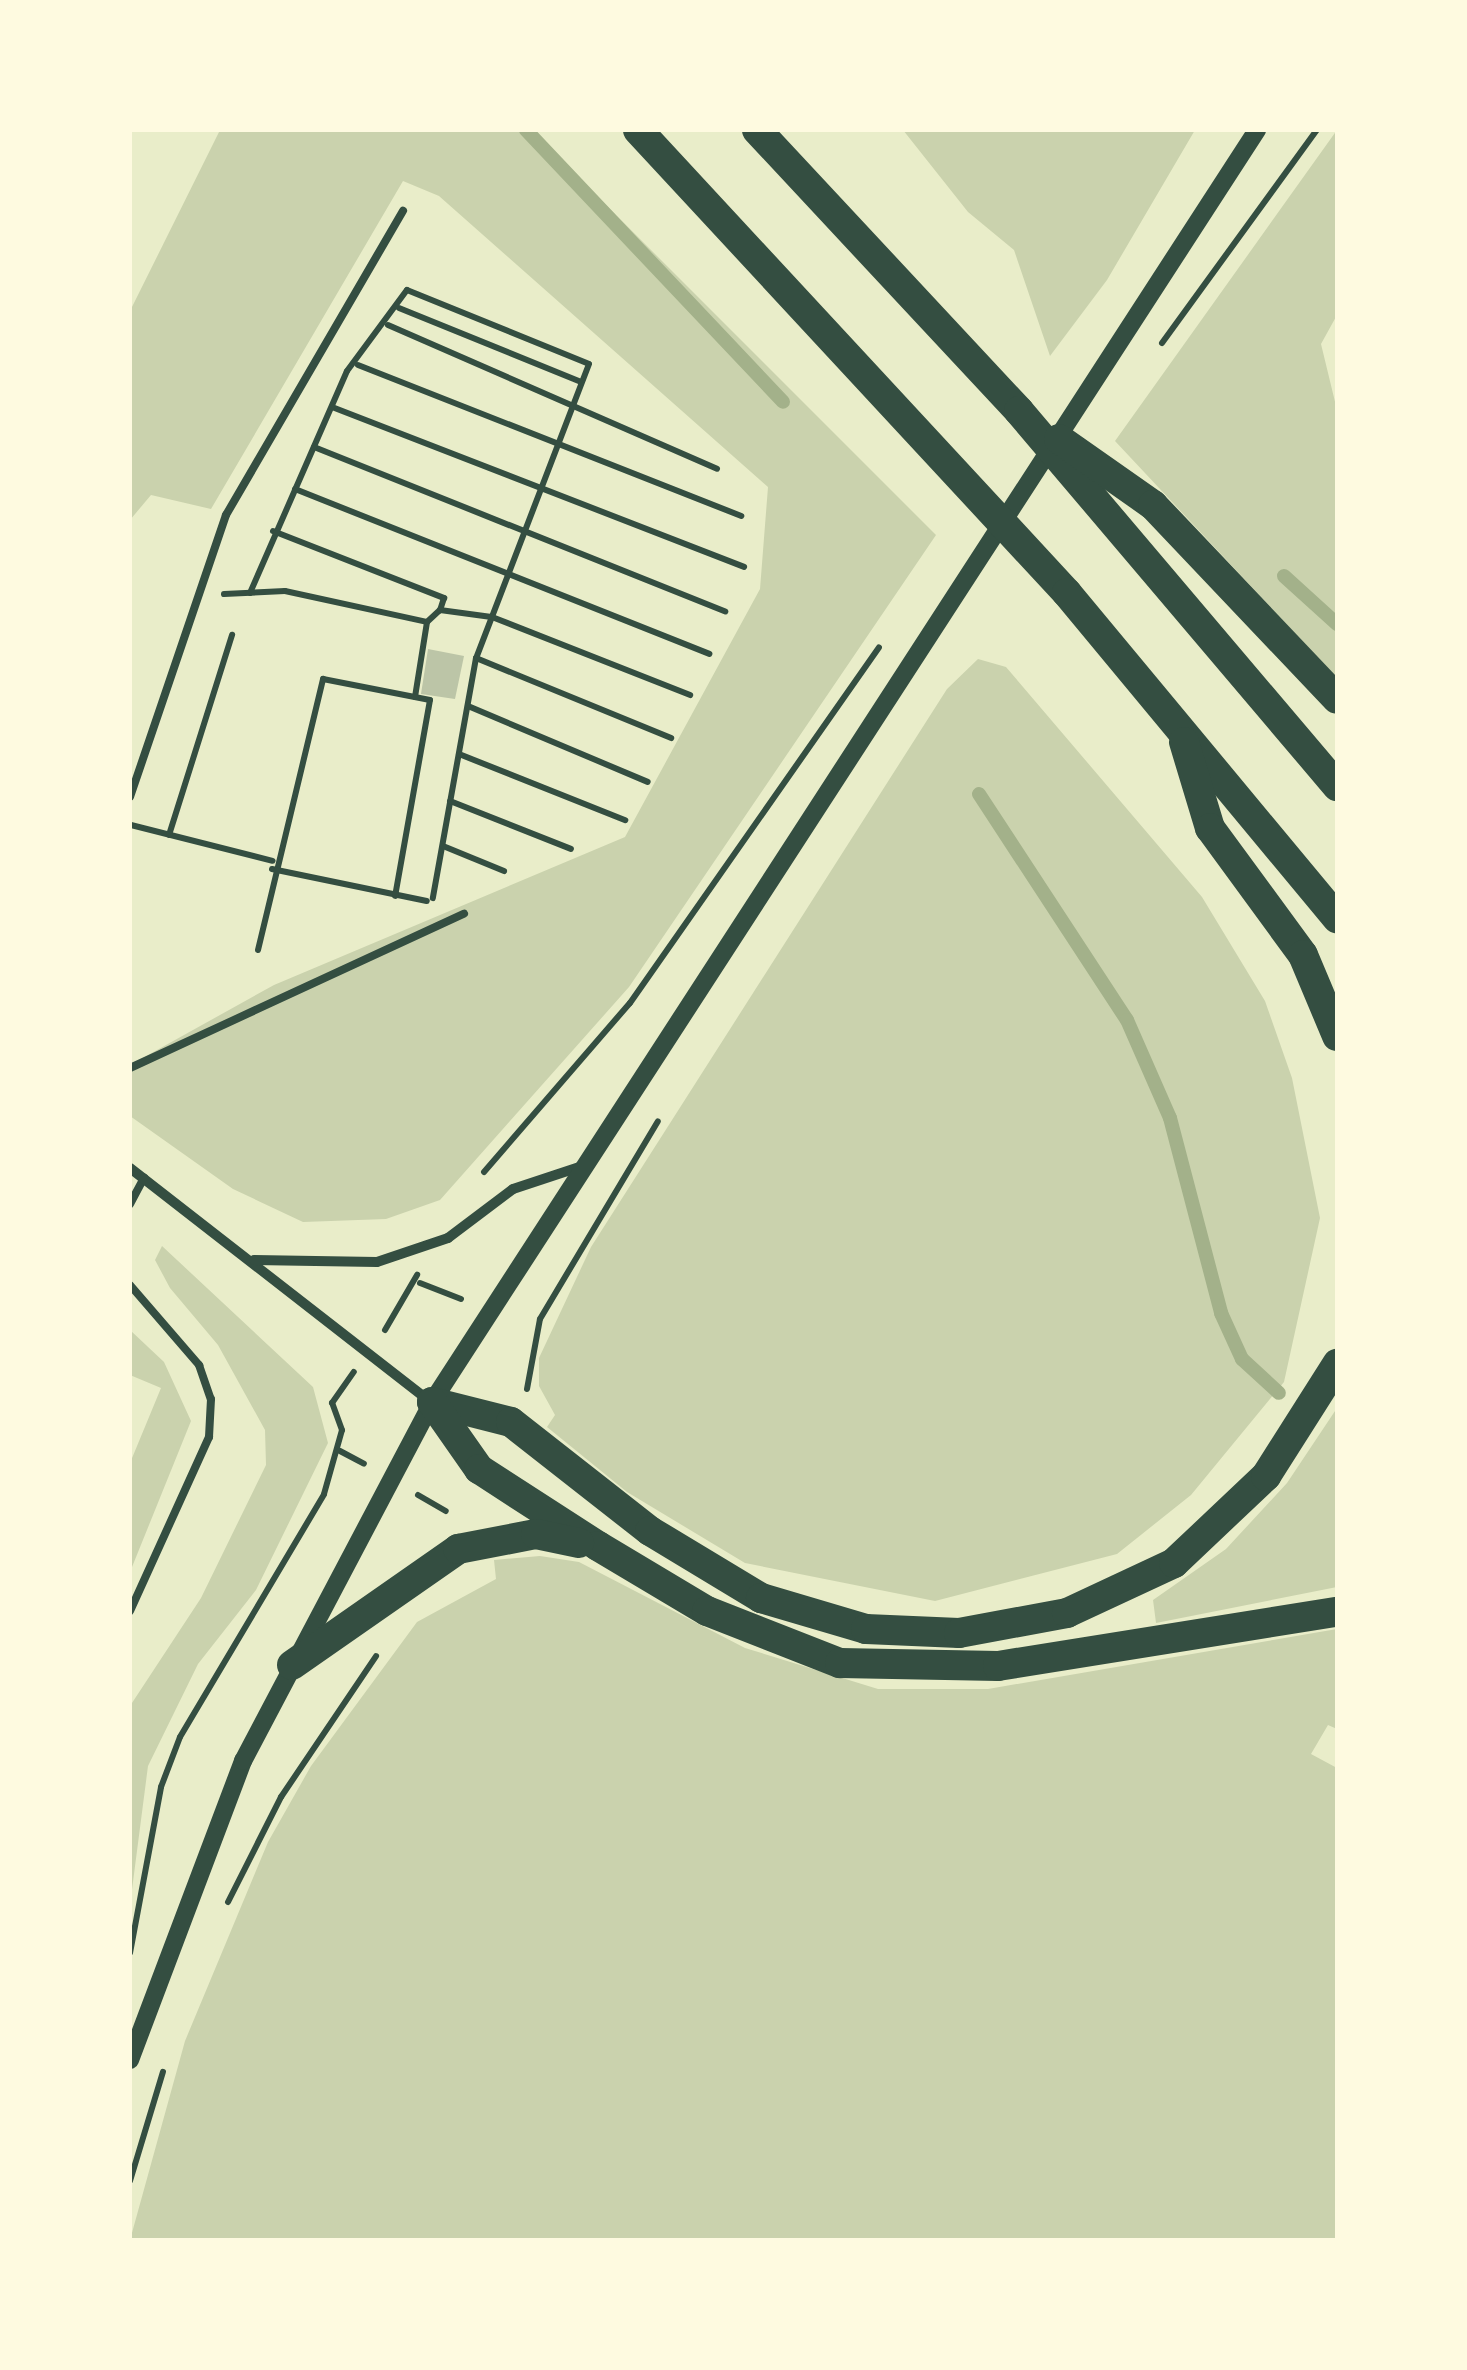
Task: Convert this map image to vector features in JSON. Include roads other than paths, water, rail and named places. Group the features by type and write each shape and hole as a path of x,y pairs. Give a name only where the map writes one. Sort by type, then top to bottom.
{"highway":[{"path":"638,130 1178,724 1337,918"},
{"path":"757,130 1019,411 1337,786"},
{"path":"1019,411 1153,506 1337,699"},
{"path":"1178,724 1210,828 1303,955 1337,1036"},
{"path":"432,1402 511,1422 650,1531 761,1598 866,1629 959,1632 1067,1613 1174,1563 1266,1476 1337,1364"},
{"path":"432,1402 479,1469 598,1546 760,1636 874,1669 1074,1657 1337,1612"},
{"path":"292,1665 458,1549 536,1534 598,1546"}],"street":[{"path":"130,2060 186,1897 292,1665 432,1402 580,1168 1257,130"},
{"path":"130,1168 432,1402"},
{"path":"253,1260 377,1262 448,1238 513,1189 580,1168"}],"lane":[{"path":"130,798 194,596 292,392 402,211"},
{"path":"130,1068 464,914"},
{"path":"130,1204 144,1178"},
{"path":"130,1285 200,1365 211,1399 210,1436 130,1611"}],"waterway":[{"path":"526,130 783,402"},
{"path":"1284,576 1337,624"},
{"path":"979,794 1127,1020 1170,1118 1221,1313 1242,1359 1279,1393"}]}
